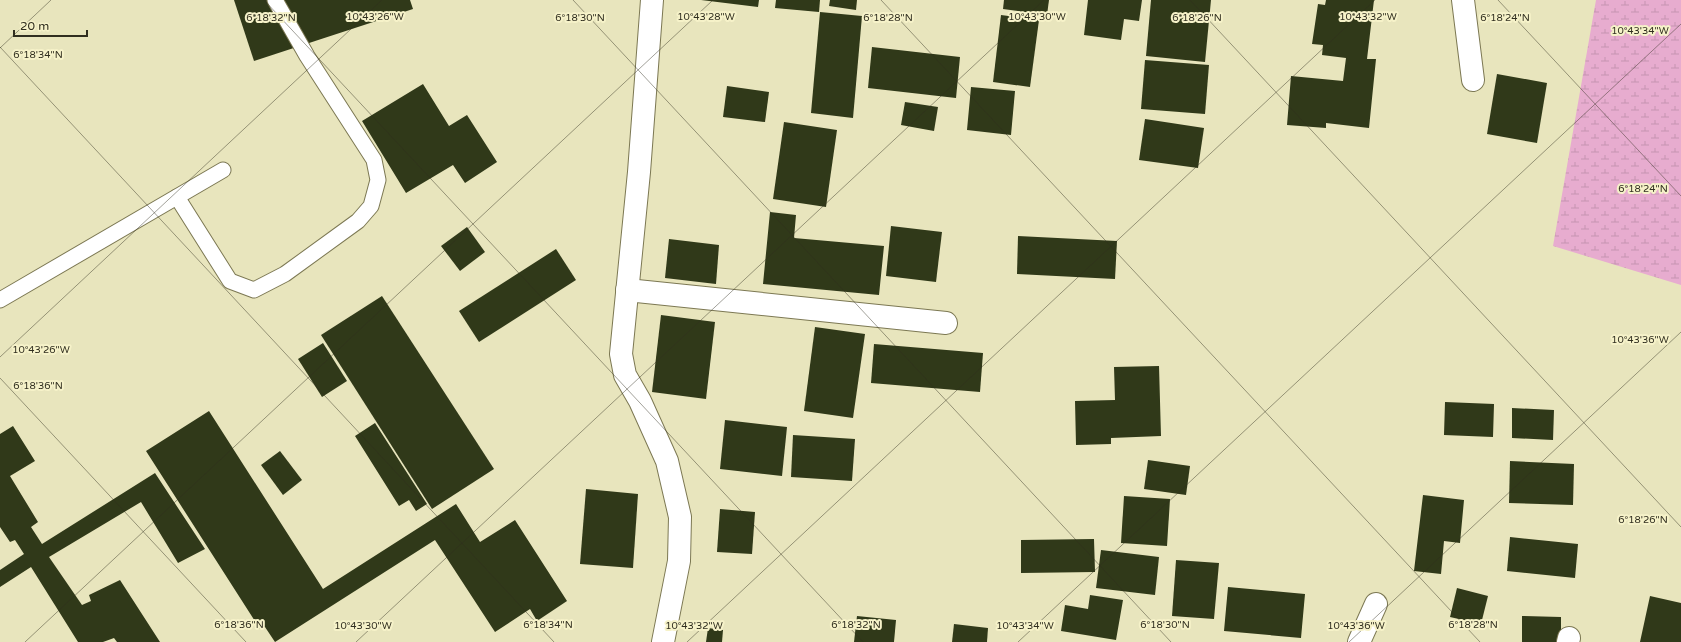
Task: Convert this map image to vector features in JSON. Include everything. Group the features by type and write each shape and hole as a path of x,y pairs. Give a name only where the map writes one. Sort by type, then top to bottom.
{"street":[{"path":"652,0 639,172 621,354 625,375 640,401 667,461 680,517 679,561 663,642"},
{"path":"1463,0 1473,80"},
{"path":"627,290 946,322"},
{"path":"1358,642 1376,604"}],"lane":[{"path":"177,197 230,281 254,290 285,274 358,221 371,206 378,180 374,160 307,56 275,0"},
{"path":"0,300 223,170"}],"green space":[{"path":"1596,0 1681,0 1681,285 1553,246"}],"building":[{"path":"234,0 410,0 413,9 254,61"},
{"path":"701,0 759,0 758,7"},
{"path":"776,0 820,0 819,12 775,8"},
{"path":"830,0 857,0 856,10 829,6"},
{"path":"1004,0 1049,0 1047,15 1003,9"},
{"path":"1088,0 1142,0 1139,21 1124,19 1121,40 1084,35"},
{"path":"1151,0 1211,0 1205,62 1146,56"},
{"path":"1326,0 1374,0 1367,59 1376,59 1369,128 1326,123 1326,128 1287,125 1291,76 1343,81 1346,58 1322,55 1323,45 1312,44 1318,4 1325,5"},
{"path":"820,12 862,16 853,118 811,113"},
{"path":"1001,15 1039,20 1030,87 993,82"},
{"path":"872,47 960,57 956,98 868,88"},
{"path":"1145,60 1209,65 1205,114 1141,109"},
{"path":"1497,74 1547,83 1537,143 1487,134"},
{"path":"423,84 449,126 467,115 497,162 465,183 453,165 406,193 362,121"},
{"path":"727,86 769,92 765,122 723,117"},
{"path":"971,87 1015,91 1011,135 967,130"},
{"path":"905,102 938,107 934,131 901,125"},
{"path":"1145,119 1204,128 1198,168 1139,160"},
{"path":"784,122 837,130 826,207 773,199"},
{"path":"770,212 796,215 794,238 884,246 879,295 763,284"},
{"path":"891,226 942,232 936,282 886,276"},
{"path":"467,227 485,252 460,271 441,246"},
{"path":"1018,236 1117,241 1115,279 1017,274"},
{"path":"669,239 719,245 716,284 665,278"},
{"path":"556,249 576,280 479,342 459,311"},
{"path":"382,296 494,469 432,509 321,335"},
{"path":"661,315 715,322 706,399 652,392"},
{"path":"815,327 865,334 853,418 804,411"},
{"path":"323,343 347,381 322,397 298,359"},
{"path":"874,344 983,353 980,392 871,383"},
{"path":"1159,366 1161,436 1111,438 1111,444 1076,445 1075,401 1115,400 1114,367"},
{"path":"1445,402 1494,404 1493,437 1444,435"},
{"path":"1512,408 1554,410 1553,440 1512,438"},
{"path":"209,411 323,589 456,504 480,542 515,520 567,601 537,621 530,609 495,632 435,540 275,642 265,627 260,629 146,451"},
{"path":"725,420 787,427 782,476 720,469"},
{"path":"375,423 427,504 416,511 409,500 399,506 355,436"},
{"path":"13,426 35,461 10,476 38,522 31,527 42,544 155,473 205,549 178,563 141,502 49,557 82,605 91,601 89,595 120,580 160,642 117,642 114,638 103,642 78,642 31,567 0,587 0,570 24,554 15,540 10,542 0,527 0,434"},
{"path":"793,435 855,439 852,481 791,477"},
{"path":"280,451 302,480 283,495 261,465"},
{"path":"1148,460 1190,466 1186,495 1144,489"},
{"path":"1510,461 1574,464 1573,505 1509,503"},
{"path":"586,489 638,494 633,568 580,564"},
{"path":"1423,495 1464,500 1460,543 1444,541 1441,574 1414,571"},
{"path":"1124,496 1170,499 1167,546 1121,543"},
{"path":"720,509 755,512 752,554 717,552"},
{"path":"1510,537 1578,544 1575,578 1507,571"},
{"path":"1094,539 1095,572 1021,573 1021,540"},
{"path":"1101,550 1159,557 1155,595 1096,588"},
{"path":"1176,560 1219,563 1214,619 1172,616"},
{"path":"1228,587 1305,594 1301,638 1224,631"},
{"path":"1457,588 1488,596 1481,624 1450,617"},
{"path":"1090,595 1123,600 1116,640 1061,631 1065,605 1088,609"},
{"path":"1650,596 1681,603 1681,642 1640,642"},
{"path":"857,616 896,620 894,642 854,642"},
{"path":"1522,616 1561,617 1561,642 1522,642"},
{"path":"954,624 988,628 987,642 952,642"},
{"path":"708,628 723,630 722,642 706,642"}]}
